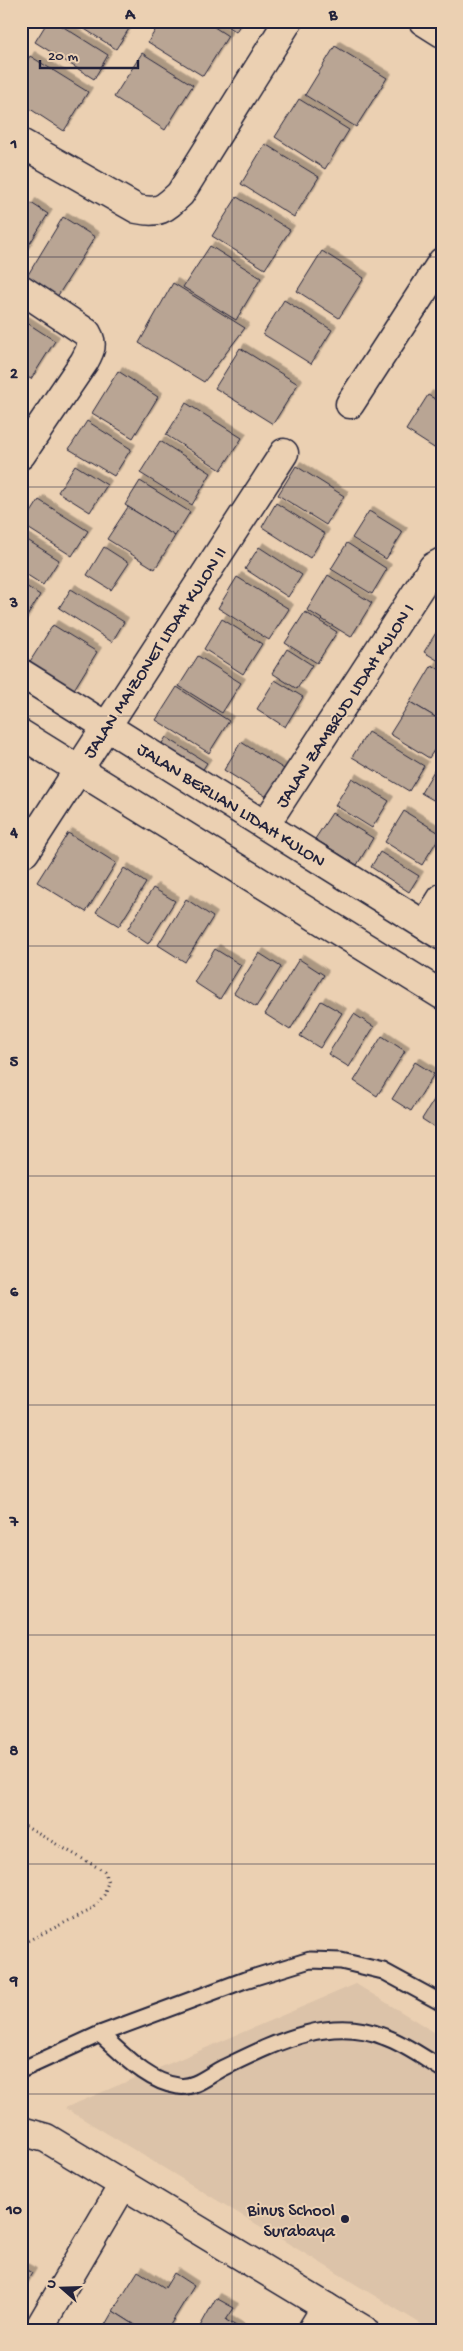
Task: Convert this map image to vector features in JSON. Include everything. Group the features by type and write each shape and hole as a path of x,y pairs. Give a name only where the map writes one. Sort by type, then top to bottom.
{"street":[{"path":"21,143 137,209 152,212 162,209 180,194 288,21"},
{"path":"422,21 442,33"},
{"path":"350,404 442,262"},
{"path":"21,289 87,333 92,341 91,349 84,362 21,455"},
{"name":"JALAN MAIZONET LIDAH KULON II","path":"25,852 284,453"},
{"name":"JALAN ZAMBRUD LIDAH KULON I","path":"265,825 433,567 442,562"},
{"name":"JALAN BERLIAN LIDAH KULON","path":"21,673 433,930"},
{"path":"21,734 442,995"},
{"path":"433,930 442,898"},
{"path":"21,2131 46,2138 364,2330"},
{"path":"38,2330 123,2185"},
{"path":"312,2330 326,2307"}],"lane":[{"path":"21,2070 100,2034 245,1980 310,1960 341,1961 383,1971 442,2004"},
{"path":"100,2034 140,2069 164,2084 180,2087 193,2085 212,2073 297,2035 346,2028 385,2036 442,2069"}],"path":[{"path":"21,1824 104,1871 108,1882 104,1895 93,1909 21,1944"}],"shaded area":[{"name":"Binus School Surabaya","path":"356,1984 442,2037 442,2330 431,2330 65,2108"}],"building":[{"path":"48,21 54,21 108,55 94,79 35,42"},
{"path":"72,21 134,21 116,49"},
{"path":"161,21 205,21 228,36 203,76 148,42"},
{"path":"219,21 242,21 236,32"},
{"path":"335,46 387,78 356,127 305,95"},
{"path":"142,53 193,85 165,130 114,97"},
{"path":"30,56 88,92 64,131 21,103 21,71"},
{"path":"299,99 349,130 325,169 275,137"},
{"path":"265,144 319,177 294,217 241,184"},
{"path":"237,197 290,230 265,269 212,236"},
{"path":"31,203 48,214 21,258 21,219"},
{"path":"63,217 95,237 57,297 26,278"},
{"path":"210,246 261,278 236,320 183,287"},
{"path":"322,251 364,278 339,318 297,291"},
{"path":"173,283 245,328 204,382 139,343"},
{"path":"284,300 332,330 311,364 263,334"},
{"path":"21,319 55,341 31,379 21,374"},
{"path":"240,348 298,384 273,424 215,388"},
{"path":"118,371 158,397 133,438 92,413"},
{"path":"428,395 442,403 442,453 406,430"},
{"path":"186,403 242,438 221,470 166,435"},
{"path":"87,421 131,449 114,476 69,449"},
{"path":"160,441 211,473 192,505 140,473"},
{"path":"75,465 107,485 90,512 58,492"},
{"path":"296,466 344,496 326,525 278,495"},
{"path":"140,481 190,512 175,536 125,505"},
{"path":"39,500 88,531 72,556 23,525"},
{"path":"276,503 325,534 310,558 262,527"},
{"path":"128,507 175,536 155,569 107,539"},
{"path":"369,511 403,532 386,559 352,538"},
{"path":"21,536 59,560 43,585 21,571"},
{"path":"347,543 387,569 372,594 331,569"},
{"path":"104,547 129,563 111,590 87,575"},
{"path":"259,547 302,575 288,597 245,569"},
{"path":"328,575 372,603 351,637 307,610"},
{"path":"237,577 289,609 269,640 218,608"},
{"path":"21,583 40,595 21,626"},
{"path":"71,589 124,622 112,642 59,608"},
{"path":"305,612 337,632 317,663 285,643"},
{"path":"222,619 262,644 243,674 204,649"},
{"path":"442,623 442,663 424,652"},
{"path":"53,625 97,652 73,691 29,663"},
{"path":"287,649 312,665 297,689 272,673"},
{"path":"198,656 241,683 222,713 179,686"},
{"path":"432,665 442,671 442,721 410,702"},
{"path":"275,680 303,697 285,727 257,709"},
{"path":"177,687 229,721 209,753 156,720"},
{"path":"410,702 442,721 442,738 429,758 390,734"},
{"path":"368,732 424,766 409,791 352,757"},
{"path":"166,737 207,763 196,780 155,754"},
{"path":"241,742 284,769 267,797 224,770"},
{"path":"442,757 442,805 421,793"},
{"path":"352,778 389,801 372,828 335,805"},
{"path":"404,811 441,834 422,865 385,842"},
{"path":"332,813 373,838 357,865 315,839"},
{"path":"68,833 116,863 86,912 37,882"},
{"path":"380,852 419,876 409,892 371,867"},
{"path":"124,868 146,883 119,926 96,912"},
{"path":"153,888 175,901 148,944 127,930"},
{"path":"186,899 213,917 185,962 158,945"},
{"path":"215,949 241,965 220,999 194,982"},
{"path":"259,953 281,967 256,1007 234,993"},
{"path":"299,959 324,975 290,1030 265,1014"},
{"path":"321,1001 342,1013 320,1048 300,1036"},
{"path":"354,1014 374,1027 349,1067 328,1054"},
{"path":"382,1036 405,1051 377,1096 354,1081"},
{"path":"415,1062 434,1074 411,1111 392,1099"},
{"path":"442,1087 442,1132 422,1119"},
{"path":"21,2267 32,2273 21,2292"},
{"path":"138,2271 165,2288 174,2273 194,2286 167,2330 143,2330 113,2311"},
{"path":"216,2298 234,2308 226,2320 243,2330 198,2330"},
{"path":"113,2311 143,2330 102,2330"}],"place":[{"name":"Binus School Surabaya","path":"345,2219"}]}
